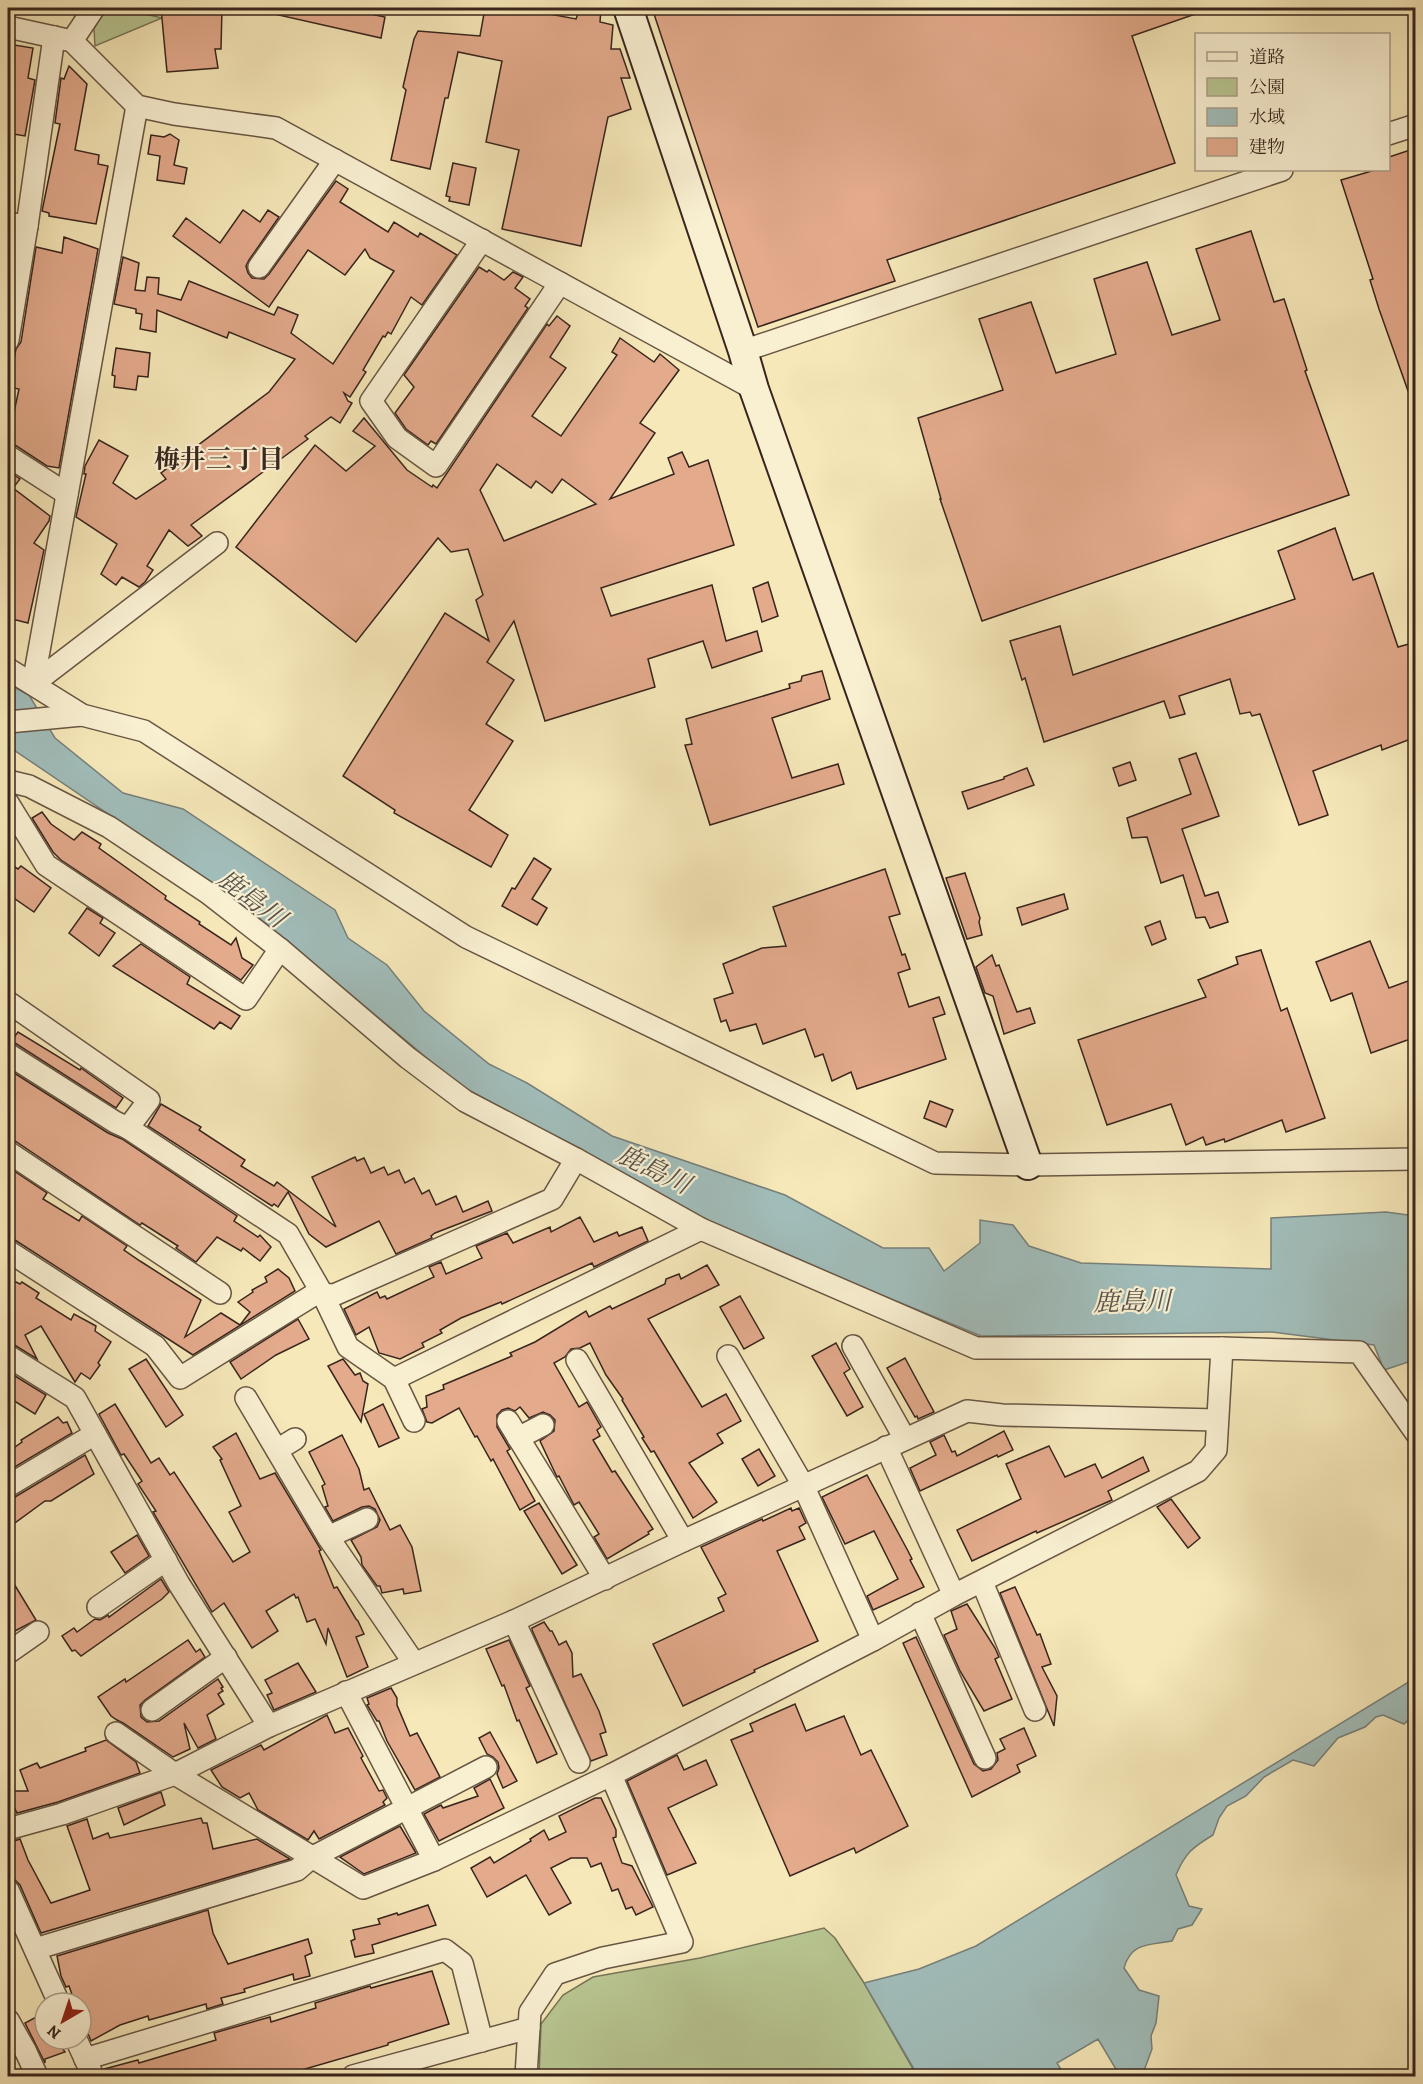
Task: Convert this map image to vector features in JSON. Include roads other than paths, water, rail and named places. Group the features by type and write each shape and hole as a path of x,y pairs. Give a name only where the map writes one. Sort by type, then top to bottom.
{"street":[{"path":"13,8 8,26 63,39 137,106 174,114 276,128 754,389"},
{"path":"8,340 17,225 63,39 94,8"},
{"path":"628,8 754,389 1028,1165"},
{"path":"33,684 137,106"},
{"path":"1390,134 1416,125"},
{"path":"261,253 335,160"},
{"path":"743,351 1279,171"},
{"path":"482,240 371,401 397,438 436,466 560,283"},
{"path":"8,456 67,494"},
{"path":"33,684 217,543"},
{"path":"8,669 82,715 144,731 466,937 935,1163 1028,1165 1416,1159"},
{"path":"8,722 82,715"},
{"path":"8,781 29,786 109,827 208,892 280,949 408,1058 465,1101 576,1159 701,1229 976,1348 1222,1348 1359,1352 1416,1434"},
{"path":"8,803 46,865 246,999 280,949"},
{"path":"8,1002 149,1100 128,1128"},
{"path":"8,1054 128,1128 288,1234 323,1294 348,1347 394,1379 414,1422"},
{"path":"8,1152 220,1293"},
{"path":"8,1251 155,1346 180,1378 315,1294 334,1295 552,1199 576,1159"},
{"path":"394,1379 701,1229"},
{"path":"853,1346 896,1443 954,1594"},
{"path":"116,1732 175,1774 363,1888 434,1860 611,1775 873,1640 954,1594 982,1582 1198,1471 1216,1450 1222,1348"},
{"path":"8,1356 75,1398 166,1560 269,1725"},
{"path":"728,1356 803,1485 873,1640"},
{"path":"577,1360 683,1541"},
{"path":"246,1398 328,1537 414,1664"},
{"path":"8,1829 62,1814 175,1774 269,1725 514,1621 966,1411 1002,1415 1217,1420"},
{"path":"543,1425 513,1430 539,1491 605,1578"},
{"path":"8,1486 95,1434"},
{"path":"277,1450 296,1439"},
{"path":"328,1537 367,1518"},
{"path":"98,1608 166,1560"},
{"path":"982,1582 1035,1710"},
{"path":"920,1613 982,1732 985,1758"},
{"path":"514,1621 579,1762"},
{"path":"9,1648 38,1632"},
{"path":"152,1710 226,1657"},
{"path":"346,1692 434,1860"},
{"path":"34,1949 297,1870 311,1858 486,1767"},
{"path":"526,2076 530,2012 555,1974 603,1958 682,1942 611,1775"},
{"path":"8,1890 53,1991"},
{"path":"81,2051 89,2068 445,1950 462,1963 482,2041"},
{"path":"8,2020 37,2076"},
{"path":"353,2076 529,2028"}],"water":[{"name":"鹿島川","path":"8,684 29,695 55,738 123,793 183,809 335,910 348,938 387,965 424,1011 489,1064 527,1083 612,1136 785,1195 883,1248 929,1248 944,1271 980,1243 980,1220 1013,1225 1029,1246 1081,1263 1271,1269 1271,1218 1386,1212 1415,1216 1415,1368 1408,1362 1384,1370 1374,1345 1272,1332 981,1336 709,1224 458,1084 248,909 8,746"},
{"path":"1415,1678 1415,1714 1404,1724 1383,1715 1376,1717 1365,1727 1338,1738 1314,1766 1293,1760 1264,1777 1246,1796 1227,1806 1219,1818 1213,1835 1186,1856 1176,1875 1189,1906 1202,1909 1192,1925 1178,1929 1172,1941 1149,1944 1136,1949 1131,1953 1124,1968 1139,1990 1159,1996 1156,2023 1151,2036 1152,2049 1142,2076 1120,2076 1098,2039 1057,2063 1065,2076 918,2076 864,1983 919,1969 976,1946"}],"district":[{"name":"梅井三丁目","path":"219,459"}]}
